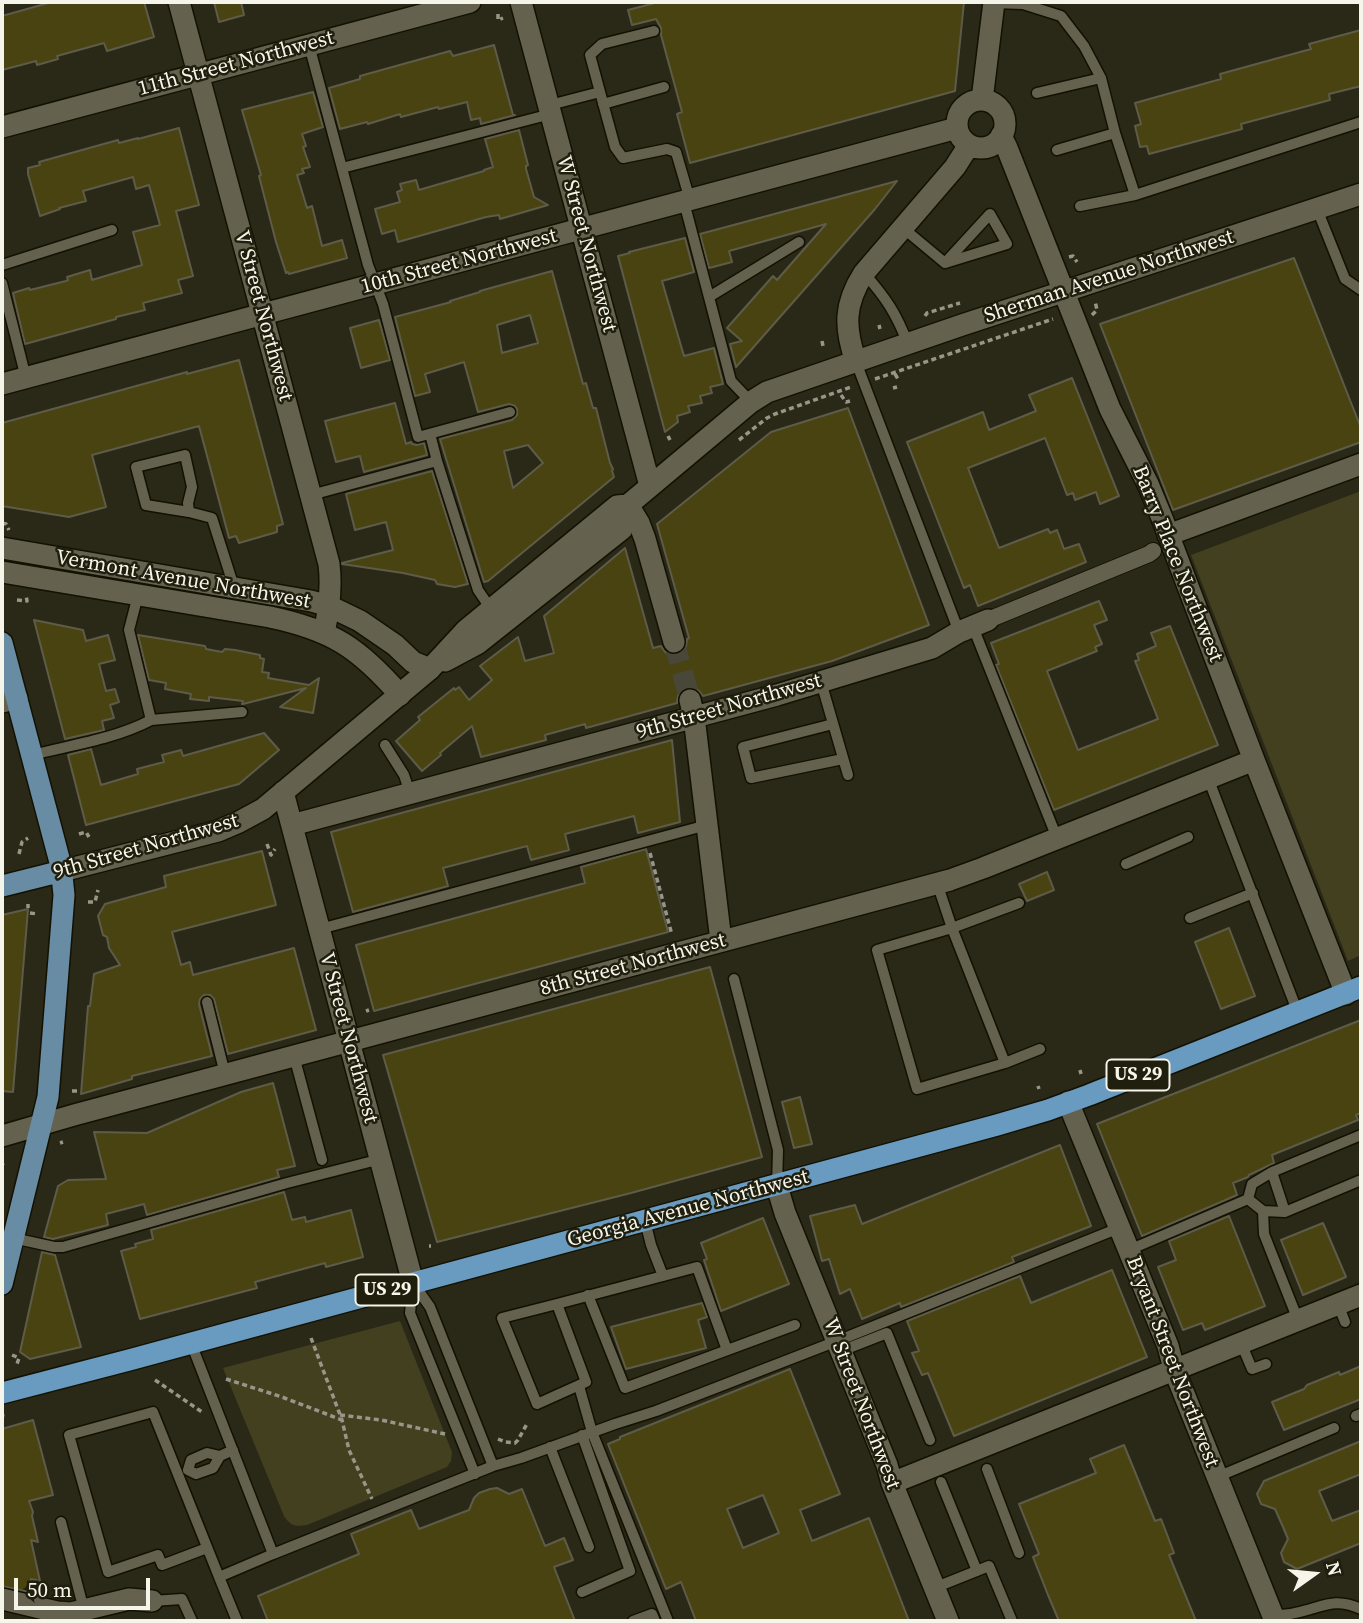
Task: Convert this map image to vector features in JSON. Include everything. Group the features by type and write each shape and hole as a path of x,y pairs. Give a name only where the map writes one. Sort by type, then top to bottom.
{"highway":[{"name":"Georgia Avenue Northwest","path":"2,1409 191,1343 972,1132 1068,1102 1354,991"}],"main road":[{"path":"2,643 9,700 32,755 62,871 64,895 50,1084 2,1284"},
{"name":"9th Street Northwest","path":"2,886 62,871"}],"street":[{"name":"V Street Northwest","path":"179,2 329,564 331,581 324,633"},
{"name":"11th Street Northwest","path":"2,127 470,2"},
{"name":"W Street Northwest","path":"521,2 650,486"},
{"path":"982,100 994,2"},
{"path":"856,362 849,338 847,317 854,289 864,273 955,167 963,136 957,121 963,108 982,100 995,105 1003,116 1001,136 990,146 983,148 963,136"},
{"name":"10th Street Northwest","path":"2,384 687,201 963,136"},
{"name":"Barry Place Northwest","path":"1001,136 1110,410 1148,484 1254,760 1354,991"},
{"name":"Sherman Avenue Northwest","path":"628,505 751,402 775,389 1361,194"},
{"path":"1168,535 1361,464"},
{"path":"430,669 466,630 617,506 628,505"},
{"path":"628,505 645,539 674,642"},
{"path":"430,669 477,644 622,529 628,505"},
{"name":"Vermont Avenue Northwest","path":"6,540 329,606 360,621 395,645 413,662 430,669"},
{"name":"9th Street Northwest","path":"292,825 410,793 692,709 821,682 932,648 973,627 1153,551"},
{"name":"Vermont Avenue Northwest","path":"2,572 298,624 344,643 380,671 400,695"},
{"name":"9th Street Northwest","path":"62,871 218,831 255,814 430,669"},
{"path":"692,709 721,941"},
{"name":"8th Street Northwest","path":"2,1136 937,883 983,868 1254,760"},
{"name":"V Street Northwest","path":"283,792 413,1283"},
{"name":"Bryant Street Northwest","path":"1068,1102 1168,1346 1174,1369 1274,1618"},
{"name":"W Street Northwest","path":"777,1185 785,1213 948,1621"},
{"path":"892,1483 1298,1320 1341,1313 1361,1295"},
{"path":"2,1599 57,1612 81,1614 129,1599 152,1601"}],"lane":[{"path":"994,2 1023,4 1061,16 1084,46 1101,78 1135,195"},
{"path":"654,30 602,44 590,55 615,147 623,158 667,149 676,152 681,163 709,297 731,381 751,402"},
{"path":"309,45 418,437 510,412"},
{"path":"1037,93 1101,78"},
{"path":"342,168 550,110 664,87"},
{"path":"1080,206 1135,195 1361,122"},
{"path":"1057,150 1115,133"},
{"path":"1317,209 1345,279 1361,290"},
{"path":"990,214 1006,244 945,262 972,233 990,214"},
{"path":"903,228 945,262"},
{"path":"2,265 112,230"},
{"path":"709,297 799,242"},
{"path":"864,273 883,293 896,314 908,344"},
{"path":"2,284 26,378"},
{"path":"856,362 973,627 1057,838"},
{"path":"430,434 478,590 491,610"},
{"path":"189,512 192,487 185,455 136,467 146,505 212,518 234,587"},
{"path":"311,495 437,461"},
{"path":"138,594 129,630 151,720"},
{"path":"821,682 848,775"},
{"path":"32,755 112,735 151,720 242,712"},
{"path":"833,724 743,747 751,778 843,759"},
{"path":"385,745 404,775 410,793"},
{"path":"1208,778 1298,1013"},
{"path":"320,929 707,825"},
{"path":"1126,864 1188,837"},
{"path":"937,883 1005,1063"},
{"path":"1190,918 1253,893"},
{"path":"1019,904 952,928 877,950 918,1089 1005,1063 1040,1049"},
{"path":"734,979 778,1150 777,1185"},
{"path":"207,1002 225,1074"},
{"path":"294,1056 322,1160"},
{"path":"1248,1199 1252,1184 1272,1172 1361,1135"},
{"path":"13,1238 63,1247 381,1159"},
{"path":"1272,1172 1285,1212"},
{"path":"1248,1199 1263,1210 1285,1212 1361,1180"},
{"path":"1129,1250 1248,1199"},
{"path":"1263,1210 1264,1234 1298,1320"},
{"path":"645,1221 663,1276"},
{"path":"219,1577 493,1466 633,1417 656,1412 839,1346 1119,1228"},
{"path":"557,1304 586,1382 537,1404 502,1318 697,1267 727,1350"},
{"path":"413,1283 430,1307 493,1466"},
{"path":"413,1283 410,1313 475,1474"},
{"path":"588,1295 625,1388 796,1325"},
{"path":"839,1346 887,1333 930,1440"},
{"path":"191,1343 274,1554"},
{"path":"1241,1343 1252,1369 1266,1364"},
{"path":"579,1385 587,1434 630,1572 582,1592"},
{"path":"207,1548 162,1565 158,1555 108,1572 69,1435 153,1412 183,1472 207,1548 237,1621"},
{"path":"1217,1476 1334,1428"},
{"path":"587,1434 668,1621"},
{"path":"550,1447 589,1547"},
{"path":"183,1472 191,1460 207,1453 220,1455 233,1450"},
{"path":"987,1469 1019,1553"},
{"path":"941,1482 977,1571"},
{"path":"61,1522 81,1614"},
{"path":"934,1588 989,1566 1012,1621"},
{"path":"152,1601 182,1599 192,1621"},
{"path":"1274,1618 1327,1603 1350,1604 1361,1609"},
{"path":"633,1621 652,1614 655,1621"}],"path":[{"path":"498,14 498,20 503,18"},
{"path":"1073,256 1077,262"},
{"path":"1090,317 1097,310 1095,301"},
{"path":"730,447 775,414 829,395"},
{"path":"841,395 846,402 850,401"},
{"path":"2,523 6,524 6,540"},
{"path":"17,600 27,601 25,593"},
{"path":"79,834 86,832 89,838"},
{"path":"19,854 22,842 28,838"},
{"path":"267,844 271,855 275,849"},
{"path":"652,859 673,935"},
{"path":"88,902 95,902 98,890"},
{"path":"29,908 38,914"},
{"path":"311,1338 341,1417 349,1450 373,1501"},
{"path":"12,1354 19,1358 17,1364"},
{"path":"226,1379 341,1417 381,1420 450,1435"},
{"path":"155,1380 202,1412"},
{"path":"493,1432 505,1443 515,1443 528,1422"}],"shaded area":[{"path":"1361,491 1361,955 1348,961 1191,555"},
{"path":"400,1321 452,1452 451,1461 447,1467 307,1525 291,1524 284,1516 223,1368"}],"building":[{"path":"52,2 144,2 154,37 107,51 104,43 57,56 58,59 37,65 36,61 2,70 2,16"},
{"path":"214,2 241,2 244,15 219,22"},
{"path":"659,2 964,2 955,91 690,163 677,114 682,112 661,28 656,19 632,25 628,10"},
{"path":"1361,30 1361,86 1329,94 1330,100 1241,124 1242,129 1149,154 1147,146 1140,147 1135,126 1141,124 1135,103 1221,79 1220,74 1311,49 1309,44"},
{"path":"494,45 515,115 481,124 480,118 471,120 467,102 401,117 400,114 340,129 329,88 360,79 360,76 450,51 453,56"},
{"path":"313,92 323,127 302,134 310,167 302,169 304,173 297,175 307,208 312,206 322,246 342,240 347,258 289,274 286,273 276,242 259,176 261,175 242,110"},
{"path":"179,128 199,205 176,211 193,276 178,280 182,293 143,303 145,310 25,344 13,293 66,281 67,277 90,270 92,280 142,265 133,232 160,225 149,185 136,189 133,177 83,191 86,201 40,216 28,168 40,165 39,162 118,140 119,143"},
{"path":"519,130 534,197 548,205 500,219 499,215 486,217 398,242 395,230 382,234 375,209 400,202 397,192 402,190 400,184 416,180 419,190 493,167 485,139"},
{"path":"897,181 736,367 730,344 742,341 727,328 773,276 777,280 826,224 729,251 732,262 709,268 700,234"},
{"path":"685,238 694,272 662,281 684,356 714,348 723,384 710,387 712,393 700,396 702,403 688,406 690,412 677,416 678,422 665,432 618,256"},
{"path":"1294,258 1361,428 1361,442 1173,510 1100,324"},
{"path":"552,271 583,384 586,383 593,408 596,408 614,477 484,582 440,439 512,420 517,415 517,409 509,404 478,412 464,362 425,374 430,392 415,396 395,317","holes":["530,315 538,343 502,353 497,325","528,445 543,463 513,488 504,451"]},
{"path":"379,320 390,360 361,368 350,328"},
{"path":"239,360 283,524 277,526 277,532 239,543 236,536 229,538 199,426 92,455 106,507 69,517 2,506 2,423"},
{"path":"1072,378 1119,496 1100,504 1096,492 1075,500 1073,493 1067,495 1045,438 968,468 999,548 1048,529 1050,533 1057,530 1064,549 1079,544 1086,562 978,606 970,585 964,588 907,442 983,412 989,430 1036,411 1029,395"},
{"path":"395,403 406,444 424,443 427,455 364,472 360,456 336,462 325,421"},
{"path":"848,408 929,625 832,661 703,696 694,688 686,687 678,696 677,703 586,728 585,724 545,735 546,740 481,757 472,726 422,771 396,741 420,720 418,717 454,688 455,690 459,687 469,700 492,680 480,666 518,637 525,661 554,653 544,616 625,548 653,648 661,646 671,655 683,652 689,638 657,524 771,432"},
{"path":"432,471 468,584 455,587 403,573 342,564 393,550 386,522 355,530 346,494"},
{"path":"1099,601 1107,620 1094,625 1102,644 1095,647 1097,651 1047,671 1078,750 1158,719 1135,661 1139,660 1137,654 1156,646 1151,633 1170,626 1218,745 1054,810 996,665 999,664 991,643"},
{"path":"34,620 83,630 86,641 108,635 115,660 99,664 106,691 115,689 119,702 110,705 114,718 102,721 104,730 65,739"},
{"path":"138,635 205,646 206,649 222,652 225,649 260,655 260,658 264,659 262,672 269,673 268,678 309,685 319,678 313,713 280,707 306,688 243,704 243,701 209,697 209,701 190,699 191,694 165,689 166,683 149,680"},
{"path":"264,733 279,750 239,784 86,825 68,755 91,749 101,785 138,774 137,769 164,762 162,755 181,750 183,756"},
{"path":"672,740 680,822 638,833 634,816 565,834 569,850 531,860 527,846 443,868 448,886 353,912 331,832"},
{"path":"646,849 668,932 374,1011 356,945 585,883 581,867"},
{"path":"262,851 276,905 172,932 181,965 190,962 193,975 294,948 316,1030 228,1054 214,999 210,995 204,995 199,1004 212,1056 132,1076 132,1079 81,1094 88,1006 94,974 120,965 109,948 107,937 103,935 98,916 105,904 166,887 164,876"},
{"path":"1047,872 1054,890 1027,901 1019,884"},
{"path":"28,909 13,1092 2,1091 2,915"},
{"path":"1229,928 1255,996 1221,1009 1195,942"},
{"path":"710,967 762,1157 437,1242 383,1055"},
{"path":"1361,1020 1361,1113 1356,1115 1358,1120 1272,1155 1274,1163 1233,1183 1237,1195 1142,1236 1097,1124"},
{"path":"273,1083 295,1166 277,1170 279,1177 147,1215 144,1204 106,1214 108,1225 53,1239 44,1237 58,1186 68,1180 106,1179 94,1132 147,1133 241,1092"},
{"path":"800,1097 812,1144 794,1148 782,1102"},
{"path":"1060,1145 1091,1226 1012,1257 1014,1262 901,1307 900,1303 862,1319 850,1289 840,1294 829,1259 822,1261 810,1216 855,1205 862,1224"},
{"path":"284,1192 292,1220 305,1217 306,1222 351,1210 363,1257 326,1267 325,1263 255,1282 257,1288 140,1319 121,1251 153,1239 151,1230"},
{"path":"1229,1216 1265,1306 1205,1330 1202,1323 1183,1330 1158,1267 1176,1260 1169,1241"},
{"path":"763,1218 789,1284 721,1311 701,1243"},
{"path":"1323,1223 1346,1277 1303,1295 1281,1240"},
{"path":"42,1252 55,1255 81,1347 30,1359 20,1352"},
{"path":"1112,1270 1147,1357 954,1436 928,1373 922,1375 912,1353 919,1351 907,1321 1020,1276 1031,1303"},
{"path":"702,1303 707,1317 698,1320 706,1348 626,1369 611,1327"},
{"path":"1361,1366 1361,1399 1284,1430 1272,1402 1339,1372 1340,1375"},
{"path":"790,1369 840,1494 800,1510 812,1541 869,1518 909,1621 696,1621 681,1582 666,1589 608,1444","holes":["763,1495 779,1533 743,1548 727,1509"]},
{"path":"33,1420 53,1495 29,1501 38,1542 31,1540 40,1581 31,1579 28,1592 2,1586 2,1429"},
{"path":"1361,1441 1361,1474 1319,1491 1332,1521 1361,1510 1361,1543 1297,1569 1284,1562 1281,1553 1288,1539 1275,1509 1261,1504 1257,1494 1264,1481"},
{"path":"1124,1445 1155,1521 1161,1519 1174,1553 1169,1555 1196,1621 1059,1621 1048,1595 1033,1557 1039,1554 1019,1504 1096,1473 1090,1459"},
{"path":"497,1488 509,1494 522,1489 545,1546 564,1538 573,1560 554,1567 575,1621 268,1621 258,1596 359,1554 351,1534 411,1510 419,1529 469,1510 479,1493"}],"tunnel":[{"path":"674,642 690,700"}]}
